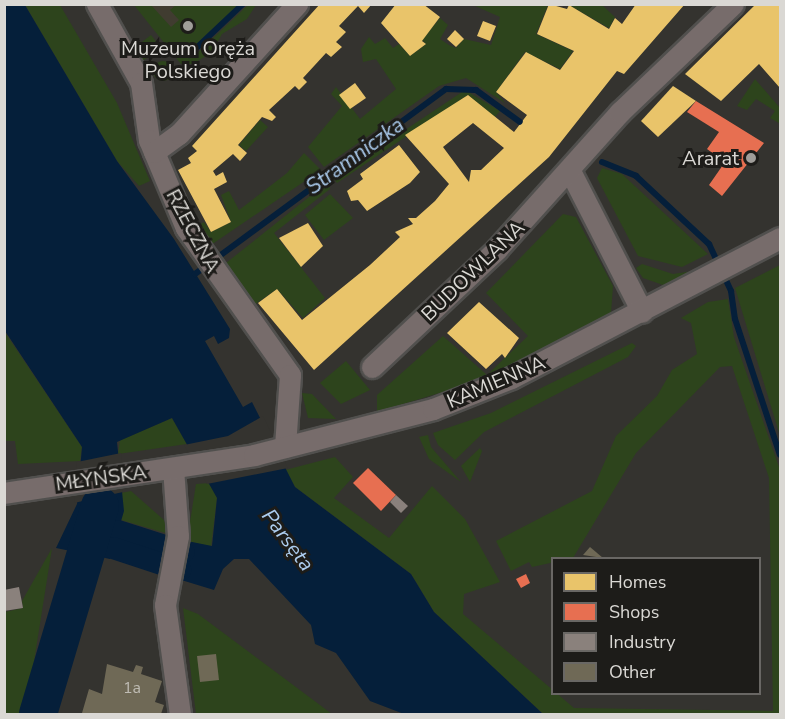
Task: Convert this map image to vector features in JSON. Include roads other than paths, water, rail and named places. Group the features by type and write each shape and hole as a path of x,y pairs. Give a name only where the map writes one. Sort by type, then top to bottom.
{"street":[{"name":"RZECZNA","path":"97,4 141,83 154,152 199,249 214,273 290,375 292,395 283,430 284,448"},
{"path":"154,152 179,134 297,4"},
{"name":"BUDOWLANA","path":"372,368 497,249 570,171 620,112 733,4"},
{"path":"570,171 642,312"},
{"name":"KAMIENNA","path":"181,467 284,448 484,391 705,281 780,238"},
{"path":"180,714 165,606 168,578 178,536 181,467"},
{"name":"MŁYŃSKA","path":"7,491 181,467"}],"water":[{"path":"4,5 25,5 117,161 174,239 230,329 229,338 218,344 214,336 205,341 243,407 252,402 295,487 411,574 434,612 543,714 404,714 370,701 336,653 315,644 311,625 249,559 234,559 223,569 214,590 178,579 187,541 212,546 217,498 172,418 117,442 124,511 110,559 56,548 77,504 82,447 5,331"}],"waterway":[{"path":"189,55 243,4"},
{"name":"Stramniczka","path":"195,274 446,89 476,90 520,122"},
{"name":"Stramniczka","path":"602,162 636,176 709,244 731,291 735,319 780,455"},
{"name":"Parsęta","path":"38,714 100,506"},
{"path":"118,531 184,552"},
{"path":"113,548 180,570"}],"place":[{"name":"Muzeum Oręża Polskiego","path":"188,26"},
{"name":"Ararat","path":"751,158"}]}
